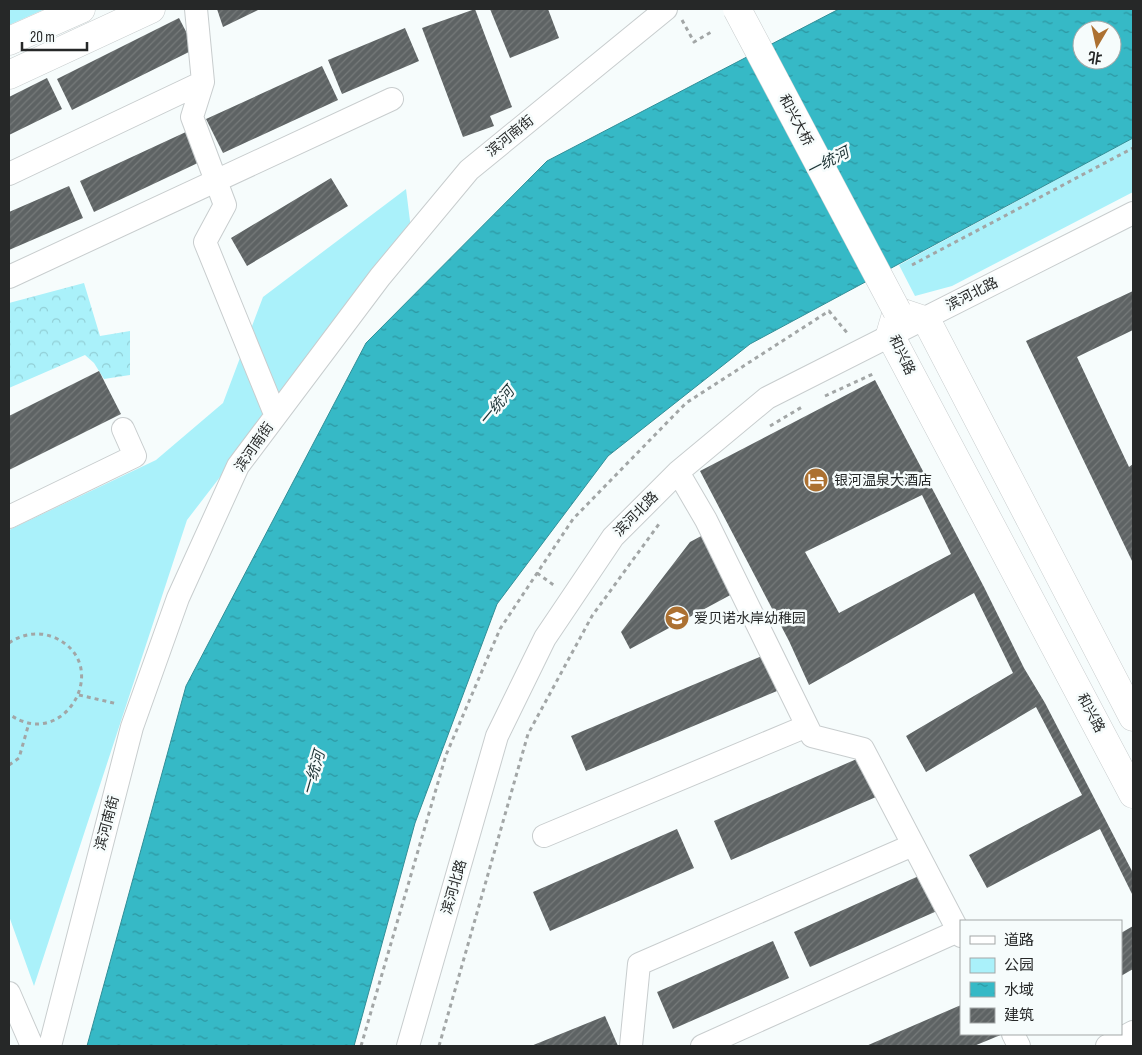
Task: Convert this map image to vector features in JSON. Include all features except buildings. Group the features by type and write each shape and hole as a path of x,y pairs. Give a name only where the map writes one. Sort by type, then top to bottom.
{"street":[{"path":"9,41 80,9"},
{"path":"9,75 151,9"},
{"path":"196,9 203,82 192,117 225,205 205,242 273,409"},
{"name":"和兴大桥","path":"737,9 903,322"},
{"name":"滨河南街","path":"50,1046 132,727 178,598 238,466 368,293 469,170 672,11"},
{"path":"9,174 203,82"},
{"path":"9,276 216,182 392,99"},
{"name":"滨河北路","path":"408,1046 497,736 545,638 613,537 678,472 767,398 903,322 1133,213"},
{"path":"903,322 929,325 1133,717"},
{"name":"和兴路","path":"903,322 1133,794"},
{"path":"9,518 135,456 123,429"},
{"path":"678,472 706,520 812,736 863,749 959,934 702,1046"},
{"path":"544,836 807,726"},
{"path":"631,1046 639,964 913,845"},
{"path":"9,993 32,1046"},
{"path":"1107,1046 1133,1032"}],"path":[{"path":"672,11 694,42 712,31"},
{"path":"912,264 1133,148"},
{"path":"829,311 848,335"},
{"path":"817,399 875,373"},
{"path":"767,428 809,403"},
{"path":"440,1046 528,734 592,616 661,522"},
{"path":"538,573 559,590"},
{"path":"9,643 22,636 34,633 47,634 59,639 69,647 77,658 82,682 79,695 73,706 53,720 42,724 29,723 16,719 9,714"},
{"path":"79,695 138,709"},
{"path":"9,765 19,758 29,723"}],"green space":[{"path":"9,9 45,9 9,25"},
{"path":"1133,138 1133,192 952,286 915,296 899,265"},
{"path":"406,189 411,229 187,520 34,986 9,916 9,530 156,460 223,403 263,297"},
{"path":"84,283 100,336 130,331 130,375 104,379 94,363 85,355 9,388 9,303"}],"water":[{"name":"一统河","path":"839,9 1133,9 1133,138 750,344 608,456 497,604 415,823 354,1046 87,1046 186,686 366,343 547,161"}],"place":[{"name":"银河温泉大酒店","path":"816,480"},
{"name":"爱贝诺水岸幼稚园","path":"677,618"}]}
